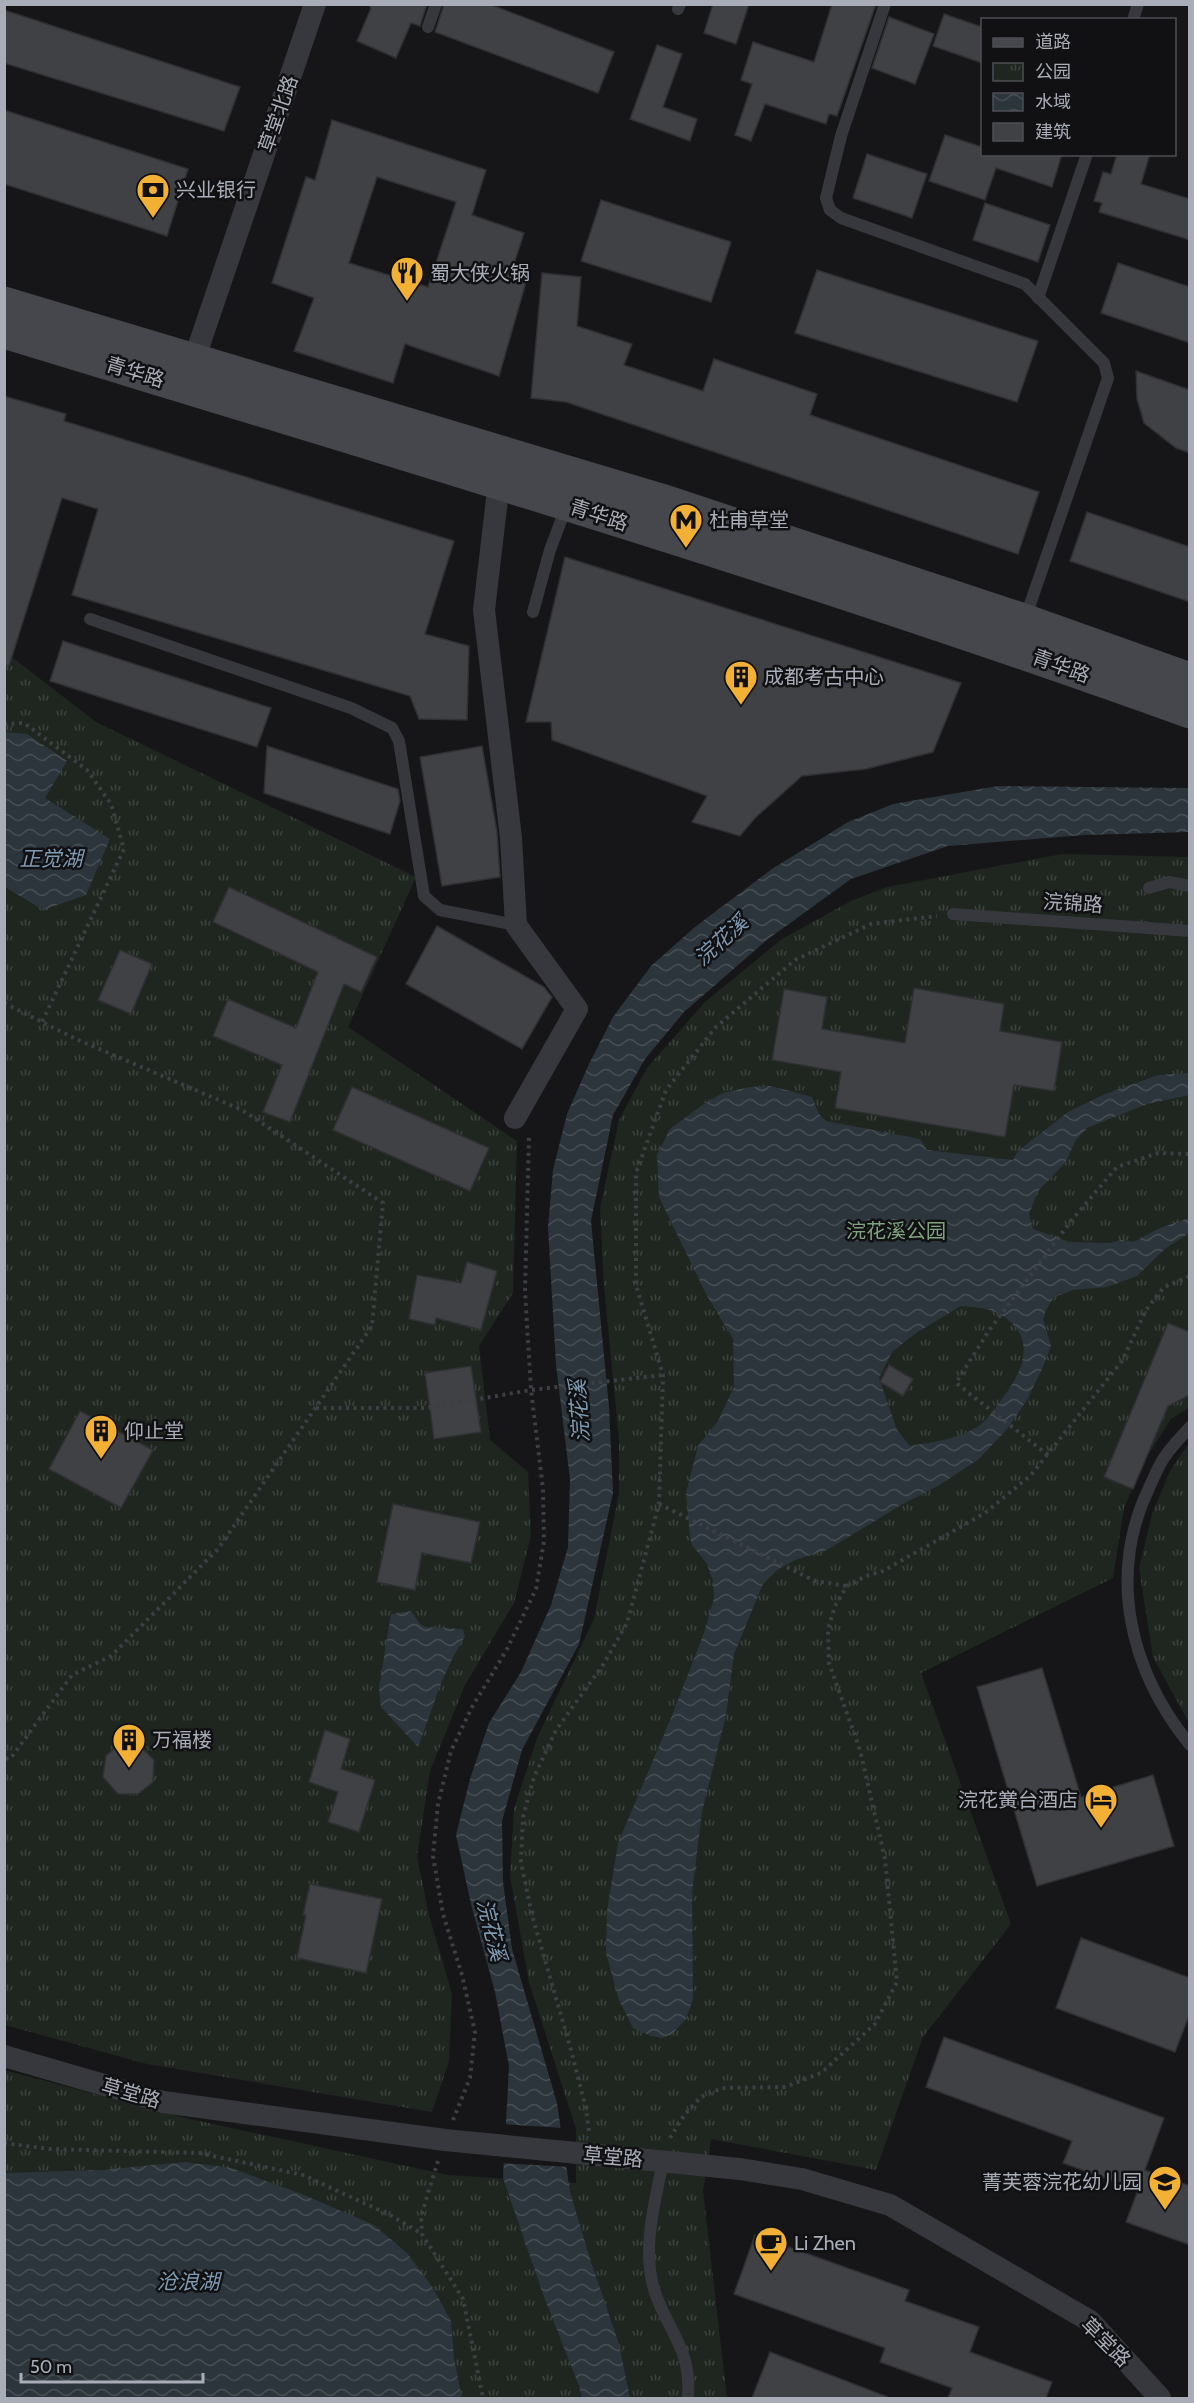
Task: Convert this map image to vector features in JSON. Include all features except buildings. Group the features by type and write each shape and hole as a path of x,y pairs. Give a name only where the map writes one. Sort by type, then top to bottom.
{"main road":[{"name":"青华路","path":"4,303 661,500 1024,620 1190,679"},
{"name":"青华路","path":"4,332 499,482 1012,648 1190,712"}],"street":[{"name":"草堂北路","path":"194,360 315,4"},
{"path":"499,482 484,610 511,838 516,926 577,1009 522,1126"},
{"name":"草堂路","path":"4,2056 163,2102 444,2140 740,2169 802,2179 890,2205 1090,2321 1160,2398"}],"lane":[{"path":"428,27 436,4"},
{"path":"885,4 841,136 826,198 830,210 841,218 1025,284 1104,363 1108,378 1024,620"},
{"path":"1038,298 1086,156"},
{"path":"533,612 550,550 567,504"},
{"path":"90,619 351,708 392,728 399,741 424,896 440,910 516,926"},
{"path":"1149,888 1168,882 1190,886"},
{"name":"浣锦路","path":"952,914 1190,931"},
{"path":"1190,1427 1164,1456 1140,1507 1128,1558 1128,1615 1144,1670 1179,1731 1190,1745"},
{"path":"663,2162 653,2211 648,2256 657,2297 686,2358 688,2398"}],"path":[{"path":"4,724 24,723 87,770 111,804 124,849 42,1022"},
{"path":"589,2155 586,2109 532,1916 521,1862 523,1817 534,1777 556,1730 603,1665 627,1623 659,1504 663,1375 636,1286 636,1173 666,1090 715,1028 795,960 871,924 952,914"},
{"path":"4,1003 76,1040 242,1110 383,1203 372,1326 218,1549 111,1656 72,1675 10,1759 4,1758"},
{"path":"422,2234 421,2216 444,2140 470,2078 475,2032 462,1975 443,1914 433,1856 438,1804 451,1751 472,1707 506,1651 536,1589 544,1541 543,1490 531,1390 525,1291 522,1126"},
{"path":"1048,1455 956,1383 988,1332 1071,1221 1118,1167 1158,1153 1190,1154"},
{"path":"659,1504 815,1581 847,1586 883,1570 985,1513 1031,1475 1122,1361 1146,1310 1164,1287 1190,1276"},
{"path":"315,1408 426,1407 531,1390 663,1375"},
{"path":"663,2162 668,2142 685,2114 701,2097 722,2088 785,2087 820,2073 874,2024 897,1982 885,1859 860,1750 829,1663 828,1629 835,1606 847,1586"},
{"path":"4,2144 49,2148 200,2153 303,2175 392,2216 422,2234 463,2299 483,2398"}],"green space":[{"path":"4,651 96,722 416,877 348,1027 517,1141 513,1293 479,1346 490,1440 528,1472 531,1535 514,1603 465,1685 430,1771 417,1856 429,1915 452,1994 449,2061 432,2112 147,2064 5,2025"},
{"name":"浣花溪公园","path":"1062,854 1189,857 1189,1408 1171,1419 1145,1460 1124,1508 1113,1578 921,1673 1011,1924 923,2037 876,2170 711,2139 703,2191 727,2398 5,2398 4,2070 181,2117 448,2175 576,2183 576,2129 529,1982 510,1876 514,1809 537,1738 594,1619 619,1493 619,1440 604,1286 600,1208 619,1120 647,1068 705,1002 782,939 851,901 887,887"},
{"path":"1189,1443 1189,1723 1153,1657 1139,1568 1152,1514 1170,1471"}],"water":[{"name":"正觉湖","path":"5,732 27,734 67,761 45,798 110,839 86,895 43,910 5,887"},
{"name":"浣花溪","path":"998,786 1189,788 1189,832 1084,835 948,846 851,879 768,939 684,1012 645,1059 613,1115 591,1221 609,1407 613,1493 579,1644 522,1750 502,1821 503,1882 512,1949 557,2103 570,2192 619,2344 630,2398 582,2398 503,2178 509,2066 495,1992 471,1904 456,1835 470,1779 489,1723 521,1672 551,1605 568,1547 570,1479 556,1365 548,1227 553,1170 567,1114 613,1017 651,966 695,927 772,869 848,822 893,804"},
{"path":"1189,1073 1189,1095 1147,1104 1087,1128 1076,1140 1065,1163 1038,1191 1029,1214 1033,1229 1069,1242 1109,1243 1121,1240 1133,1242 1160,1228 1189,1218 1189,1233 1165,1249 1137,1276 1107,1287 1073,1290 1054,1297 1043,1319 1051,1346 1042,1369 1027,1400 1007,1429 979,1459 938,1486 901,1505 827,1550 795,1560 777,1570 763,1584 734,1654 726,1715 702,1812 692,1893 693,1999 686,2019 673,2033 663,2038 651,2036 633,2028 619,2000 606,1953 607,1911 618,1843 671,1718 704,1633 714,1598 713,1581 707,1564 692,1545 686,1493 698,1446 718,1421 734,1387 733,1339 706,1294 659,1197 657,1155 670,1129 705,1103 723,1093 750,1087 771,1086 812,1097 819,1114 826,1121 920,1139 927,1150 1013,1160 1018,1151 1068,1112 1105,1094 1158,1075","holes":["961,1306 993,1311 1007,1319 1017,1329 1022,1340 1024,1351 1022,1363 1010,1388 980,1425 955,1437 910,1446 897,1430 879,1378 892,1352 916,1333"]},
{"path":"411,1611 420,1624 426,1627 463,1629 465,1636 440,1686 418,1747 381,1707 379,1688 391,1614"},
{"name":"沧浪湖","path":"185,2162 231,2168 304,2195 374,2225 407,2253 433,2288 451,2321 454,2358 462,2398 5,2398 5,2173 102,2170"}],"pier":[{"path":"502,2124 563,2128 570,2167 500,2163"}],"place":[{"name":"兴业银行","path":"153,219"},
{"name":"蜀大侠火锅","path":"407,302"},
{"name":"杜甫草堂","path":"686,549"},
{"name":"成都考古中心","path":"741,706"},
{"name":"仰止堂","path":"101,1460"},
{"name":"万福楼","path":"129,1769"},
{"name":"浣花黉台酒店","path":"1101,1829"},
{"name":"菁芙蓉浣花幼儿园","path":"1165,2211"},
{"name":"Li Zhen","path":"771,2272"}]}
